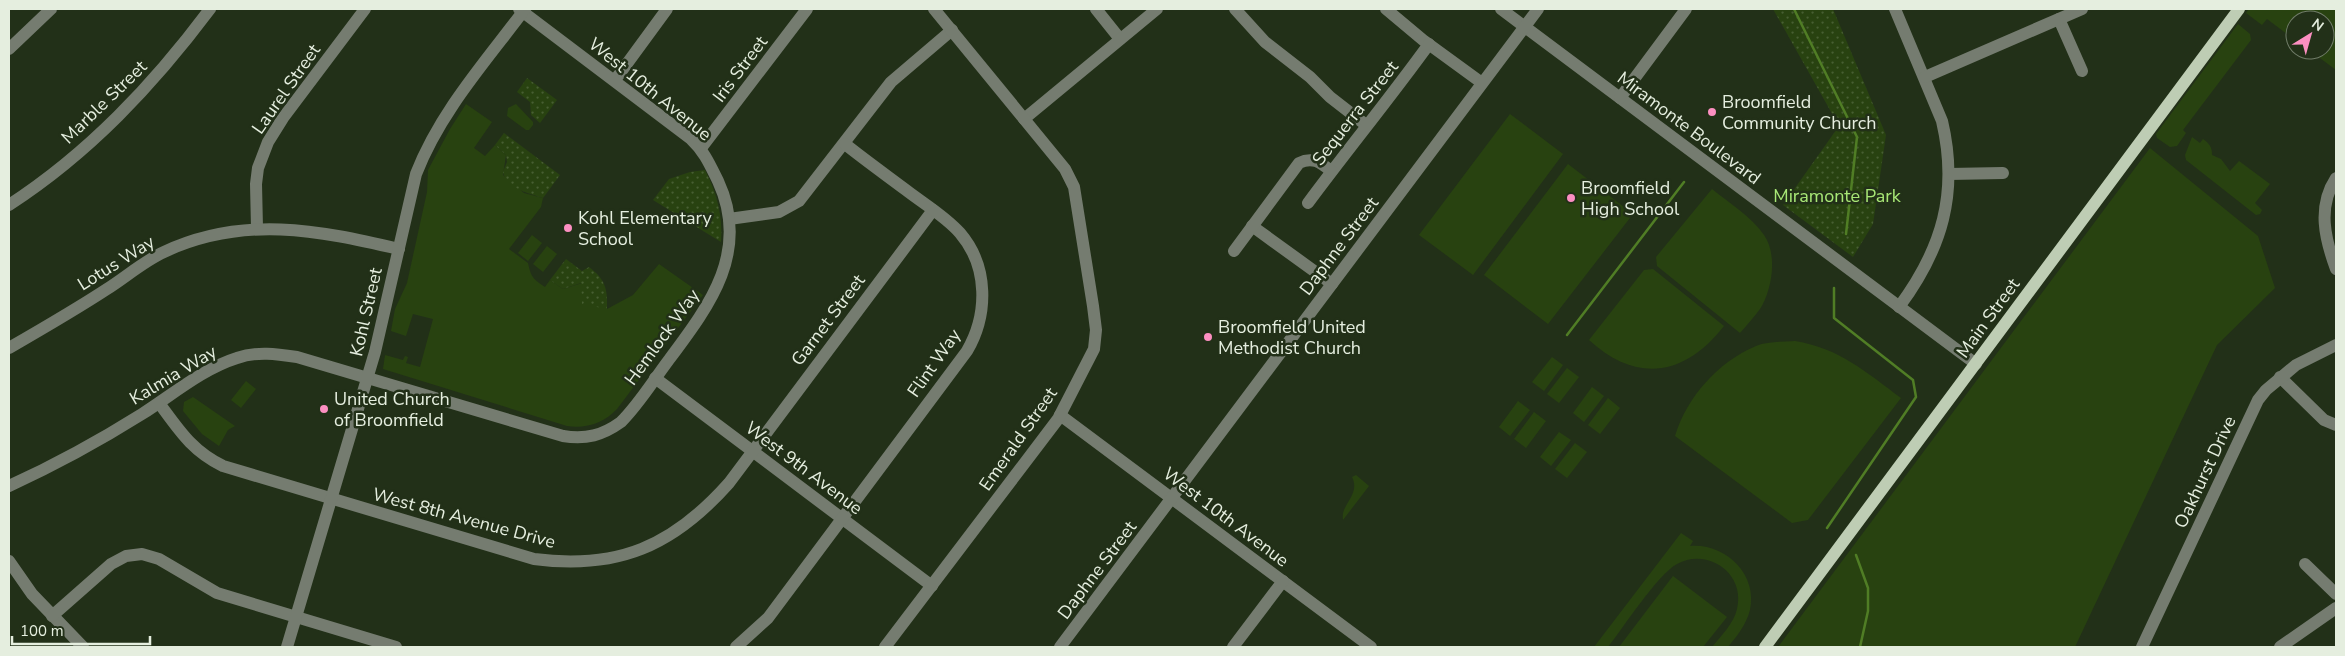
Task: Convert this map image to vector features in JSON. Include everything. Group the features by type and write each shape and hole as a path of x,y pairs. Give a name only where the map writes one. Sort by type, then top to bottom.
{"main road":[{"name":"Main Street","path":"1765,647 2239,9"}],"street":[{"path":"9,49 50,9"},
{"name":"Marble Street","path":"9,205 75,156 121,114 162,70 210,9"},
{"name":"Laurel Street","path":"257,228 256,184 258,168 268,142 283,118 365,9"},
{"path":"615,80 667,9"},
{"name":"Iris Street","path":"701,148 807,9"},
{"name":"Emerald Street","path":"886,647 1060,415 1094,349 1096,330 1074,187 1065,170 934,9"},
{"path":"1096,9 1120,39"},
{"path":"1024,119 1157,9"},
{"path":"1386,9 1482,83"},
{"name":"Miramonte Boulevard","path":"1501,9 1976,364"},
{"name":"Daphne Street","path":"1060,647 1538,9"},
{"path":"1620,98 1686,9"},
{"path":"1895,9 1942,121 1949,174 1948,196 1937,239 1919,276 1899,307"},
{"path":"1925,77 2082,9"},
{"name":"West 10th Avenue","path":"522,10 701,148 722,190 729,218"},
{"name":"Kohl Street","path":"287,647 368,379 416,174 423,156 447,114 522,10"},
{"path":"1239,10 1265,42 1310,77 1330,98 1366,125"},
{"path":"2059,19 2082,72"},
{"path":"729,218 779,212 791,207 807,194 891,82 952,30"},
{"name":"Sequerra Street","path":"1308,203 1366,125 1387,102 1429,44"},
{"name":"Flint Way","path":"736,647 768,618 967,351 978,327 983,299 981,280 976,262 960,234 933,210 845,144"},
{"path":"1234,251 1299,163 1305,160 1317,161 1331,172"},
{"path":"1949,174 2003,173"},
{"path":"2336,178 2327,196 2324,211 2326,235 2336,269"},
{"name":"Garnet Street","path":"752,451 933,210"},
{"name":"Hemlock Way","path":"368,379 554,434 576,438 605,432 621,422 694,326 717,290 728,251 729,218"},
{"path":"1252,226 1332,284"},
{"name":"Lotus Way","path":"9,348 71,313 165,252 218,234 257,228 314,232 399,249"},
{"name":"Oakhurst Drive","path":"2142,647 2258,400 2280,377 2304,360 2336,345"},
{"name":"Kalmia Way","path":"9,486 75,454 216,367 237,357 266,353 297,357 368,379"},
{"path":"2280,377 2324,420 2336,426"},
{"name":"West 9th Avenue","path":"655,378 932,586"},
{"name":"West 8th Avenue Drive","path":"158,403 188,442 209,459 222,466 534,559 560,562 592,562 640,550 676,532 712,503 752,451"},
{"name":"West 10th Avenue","path":"1060,415 1371,647"},
{"path":"52,616 112,564 126,556 142,554 160,559 217,593 396,647"},
{"path":"9,561 32,594 83,647"},
{"path":"2305,564 2336,594"},
{"path":"1234,647 1283,581"},
{"path":"2280,647 2336,608"}],"green space":[{"name":"Miramonte Park","path":"1773,9 1833,9 1886,135 1873,224 1853,257 1783,205 1839,126"},
{"path":"2249,9 2335,9 2336,70 2322,60 2335,60 2335,10 2285,10 2285,32 2267,19 2262,25 2246,13"},
{"path":"2238,24 2250,34 2251,40 2183,130 2186,133 2177,146 2170,147 2157,138 2156,134"},
{"path":"527,78 557,100 540,123 531,115 530,102 517,92"},
{"path":"466,104 492,122 474,148 485,156 495,145 506,155 503,175 524,193 543,198 541,207 509,249 528,263 533,277 538,282 545,287 550,280 563,289 582,283 607,309 633,295 659,264 703,295 617,409 606,418 594,424 581,427 567,426 383,369 385,355 403,360 405,356 408,357 406,363 420,367 433,319 413,314 406,336 391,331 395,309 407,283 427,192 428,170"},
{"path":"516,104 533,122 529,130 526,130 507,116 508,108"},
{"path":"1510,114 1563,154 1473,275 1419,235"},
{"path":"504,133 560,175 543,198 519,190 505,178 503,172 507,162 506,155 495,145"},
{"path":"2192,137 2200,143 2203,139 2207,142 2211,148 2212,155 2221,159 2230,171 2239,161 2270,184 2255,203 2262,210 2260,214 2256,215 2186,160 2185,155"},
{"path":"2150,148 2258,236 2275,288 2217,345 2075,647 1778,647"},
{"path":"1568,164 1633,214 1548,324 1484,275"},
{"path":"705,170 713,187 718,205 721,223 721,242 653,200 669,179 690,172"},
{"path":"1712,189 1747,216 1759,228 1771,252 1772,272 1768,292 1760,309 1740,333 1657,266 1656,257"},
{"path":"532,235 542,243 528,261 518,253"},
{"path":"547,246 557,254 543,272 533,264"},
{"path":"566,259 582,271 589,267 599,276 606,290 607,309 582,304 581,283 563,289 550,280"},
{"path":"1653,269 1724,326 1709,343 1677,364 1660,368 1643,368 1625,363 1607,354 1589,340 1644,270"},
{"path":"1795,341 1811,344 1839,355 1864,370 1901,398 1808,520 1792,523 1675,436 1687,408 1696,395 1706,382 1729,361 1761,344"},
{"path":"1552,357 1563,365 1544,391 1532,382"},
{"path":"1567,368 1579,377 1559,403 1547,394"},
{"path":"246,381 256,389 241,408 231,400"},
{"path":"1592,387 1604,396 1584,422 1573,413"},
{"path":"193,397 235,426 228,430 219,446 202,434 183,411 184,402"},
{"path":"1608,398 1620,408 1600,434 1588,425"},
{"path":"1518,401 1530,410 1510,436 1499,427"},
{"path":"1534,412 1546,421 1526,448 1514,439"},
{"path":"1559,432 1571,440 1551,466 1540,457"},
{"path":"1575,443 1587,452 1567,478 1555,469"},
{"path":"1356,475 1369,486 1343,520 1344,509 1354,489 1352,477"},
{"path":"1681,533 1693,541 1690,546 1703,546 1726,555 1744,573 1749,584 1750,610 1744,625 1735,639 1728,647 1712,647 1733,619 1737,609 1738,596 1736,584 1730,574 1712,561 1700,559 1677,564 1669,570 1651,590 1608,647 1594,647"},
{"path":"1673,576 1727,617 1703,647 1619,647"}],"waterway":[{"path":"1794,9 1857,137 1846,234"},
{"path":"1567,335 1684,182"},
{"path":"1827,528 1916,397 1913,380 1834,318 1834,288"},
{"path":"1856,555 1868,588 1868,611 1860,647"}],"place":[{"name":"Broomfield Community Church","path":"1712,112"},
{"name":"Broomfield High School","path":"1571,198"},
{"name":"Kohl Elementary School","path":"568,228"},
{"name":"Broomfield United Methodist Church","path":"1208,337"},
{"name":"United Church of Broomfield","path":"324,409"}]}
